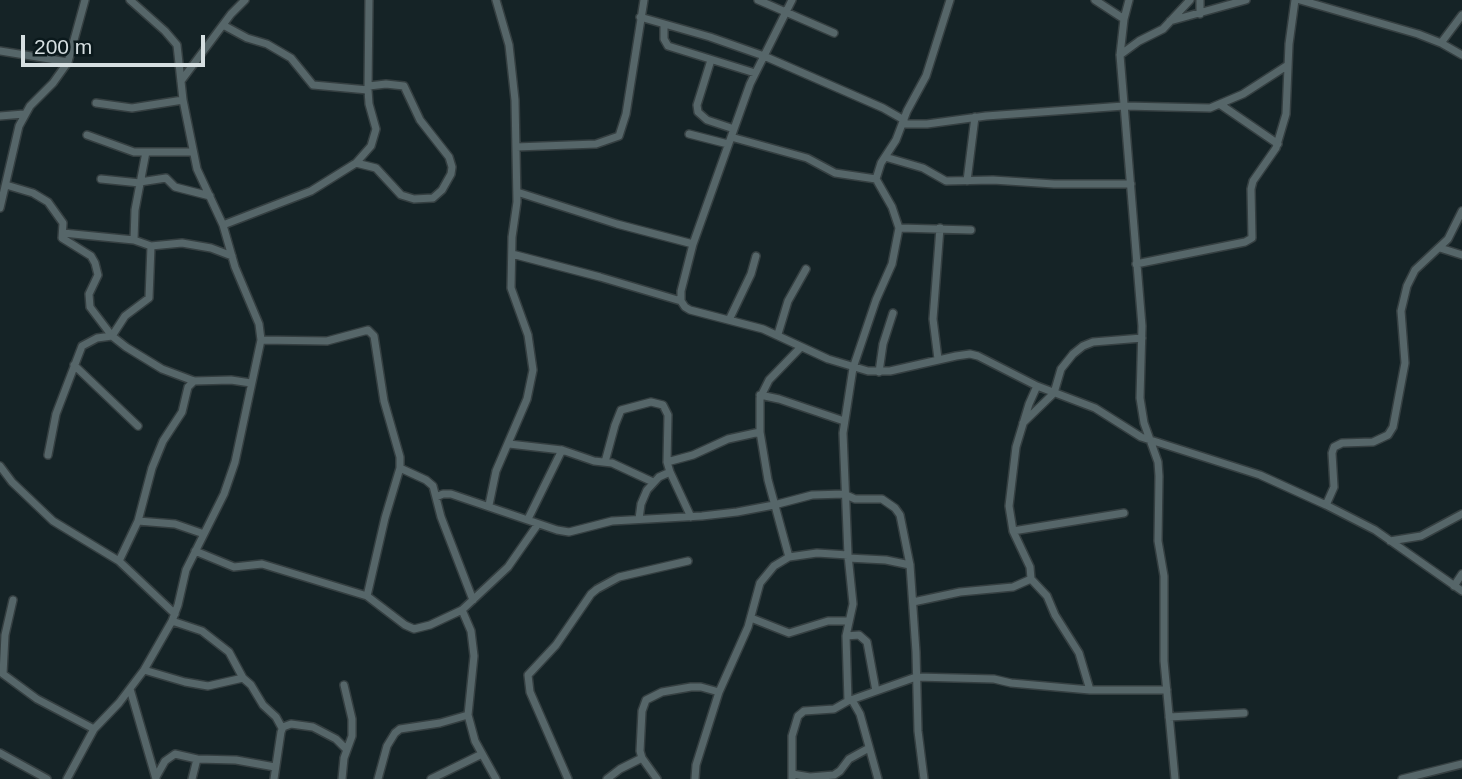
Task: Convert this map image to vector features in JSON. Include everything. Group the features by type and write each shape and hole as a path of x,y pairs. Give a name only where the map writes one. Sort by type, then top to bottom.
{"street":[{"path":"0,208 15,138 24,114 53,83 68,62 85,0"},
{"path":"67,779 94,729 119,703 144,670 173,617 186,570 224,495 235,462 261,340 255,314 223,225 197,169 180,82 177,45 130,0"},
{"path":"180,82 245,0"},
{"path":"223,225 311,191 365,155 376,136 369,88 369,0"},
{"path":"489,505 496,471 527,398 533,370 528,335 511,288 517,192 513,64 496,0"},
{"path":"516,147 596,144 609,142 619,136 626,114 644,0"},
{"path":"758,0 834,33"},
{"path":"681,301 693,244 734,129 755,73 792,0"},
{"path":"876,179 931,64 937,35 950,0"},
{"path":"1095,0 1124,19"},
{"path":"1129,0 1124,19 1121,55 1142,338 1140,398 1159,476 1158,541 1164,576 1167,690 1175,779"},
{"path":"1121,55 1139,41 1163,29 1190,0"},
{"path":"1200,0 1200,14"},
{"path":"1170,21 1246,0"},
{"path":"1136,264 1250,240 1253,233 1253,181 1272,157 1278,144 1288,103 1288,65 1298,0 1387,23 1441,43 1462,55"},
{"path":"1441,43 1462,15"},
{"path":"640,17 764,56 883,108 903,122 926,124 975,117 1124,106 1198,108 1220,105 1249,91 1288,65"},
{"path":"664,24 664,39 668,46 755,73"},
{"path":"223,25 247,38 267,44 291,58 313,85 369,88 386,84 404,86 419,120 449,157 452,167 442,190 433,198 414,199 401,195 376,168 356,163"},
{"path":"0,51 68,62"},
{"path":"711,60 697,105 698,112 707,120 734,129"},
{"path":"96,103 132,108 183,100"},
{"path":"1220,105 1278,144"},
{"path":"0,116 24,114"},
{"path":"967,181 975,117"},
{"path":"689,134 807,158 835,173 876,179"},
{"path":"88,135 126,150 193,152"},
{"path":"134,240 134,222 146,152"},
{"path":"885,157 923,169 946,181 1131,184"},
{"path":"101,179 140,183 166,178 174,187 210,196"},
{"path":"876,179 892,207 899,228 892,264 876,300 853,368 842,448 853,606 847,621 846,636 850,700 860,714 878,779"},
{"path":"6,185 33,193 48,202 61,218 65,241 84,251 95,263 98,275 89,294 90,307 112,336 150,363 194,380 251,383"},
{"path":"517,192 617,224 693,244"},
{"path":"1326,505 1334,487 1334,447 1342,443 1373,442 1388,435 1393,427 1405,363 1401,311 1406,286 1415,270 1440,248 1453,231 1462,211"},
{"path":"899,228 971,230"},
{"path":"938,359 933,319 940,228"},
{"path":"62,233 134,240 151,246 191,245 232,256"},
{"path":"48,454 57,414 82,346 88,341 112,336 125,316 150,296 151,246"},
{"path":"1440,248 1462,254"},
{"path":"512,254 681,301 690,310 778,334 801,347 853,368 890,371 970,354 996,364 1037,386 1095,408 1131,432 1152,441 1260,475 1326,505 1375,530 1462,591"},
{"path":"729,320 751,274 756,256"},
{"path":"778,334 788,300 806,269"},
{"path":"879,372 883,344 893,313"},
{"path":"261,340 322,342 365,330 372,331 377,346 381,389 400,457 400,468 367,596"},
{"path":"1022,424 1054,393 1061,369 1083,346 1093,342 1142,338"},
{"path":"789,557 774,505 760,432 760,396 769,380 801,347"},
{"path":"74,365 138,426"},
{"path":"119,561 138,521 152,468 166,434 182,412 188,387 194,380"},
{"path":"1037,386 1016,447 1010,519 1030,567 1031,579 1047,596 1055,615 1079,653 1090,690"},
{"path":"760,396 779,399 844,421"},
{"path":"606,462 621,410 651,402 663,405 668,415 667,462 691,517"},
{"path":"667,462 693,455 736,436 760,432"},
{"path":"509,444 562,450 617,464 653,482"},
{"path":"528,519 562,450"},
{"path":"0,466 12,482 53,521 119,561 173,617 213,638 234,659 243,678 282,728 274,779"},
{"path":"400,468 433,486 441,517 474,600"},
{"path":"639,519 644,496 653,482 670,472"},
{"path":"436,497 452,494 569,532 612,521 691,517 774,505 812,495 844,494 855,499 882,499 895,508 903,526 910,565 918,731 924,779"},
{"path":"1013,531 1124,513"},
{"path":"1390,541 1421,536 1462,514"},
{"path":"138,521 175,524 204,534"},
{"path":"195,551 234,567 261,564 367,596 414,629 463,610 514,560 538,524"},
{"path":"695,779 696,765 719,692 751,618 760,583 774,566 789,557 809,554 886,560 910,565"},
{"path":"568,779 530,692 528,675 556,645 597,589 620,577 688,561"},
{"path":"1454,586 1462,574"},
{"path":"913,602 948,593 1013,587 1031,579"},
{"path":"13,600 5,635 1,674 37,699 94,729"},
{"path":"463,610 471,631 474,656 468,715 475,741 496,779"},
{"path":"751,618 789,633 828,621 847,621"},
{"path":"846,636 859,635 867,642 876,691"},
{"path":"144,670 208,686 243,678"},
{"path":"869,748 849,759 841,771 834,775 792,776 792,736 798,716 804,711 834,709 850,700 916,677 994,679 1090,690 1167,690"},
{"path":"342,779 346,749 352,736 352,719 344,685"},
{"path":"657,779 642,758 642,711 646,699 662,692 691,687 719,692"},
{"path":"130,689 156,778"},
{"path":"1169,717 1244,713"},
{"path":"378,779 390,738 400,729 440,723 468,715"},
{"path":"282,728 291,724 313,727 336,739 346,749"},
{"path":"0,753 47,779"},
{"path":"156,778 163,764 175,754 197,759 236,760 275,767"},
{"path":"431,779 482,754"},
{"path":"607,779 642,758"},
{"path":"192,779 197,759"},
{"path":"1402,779 1462,764"}]}
